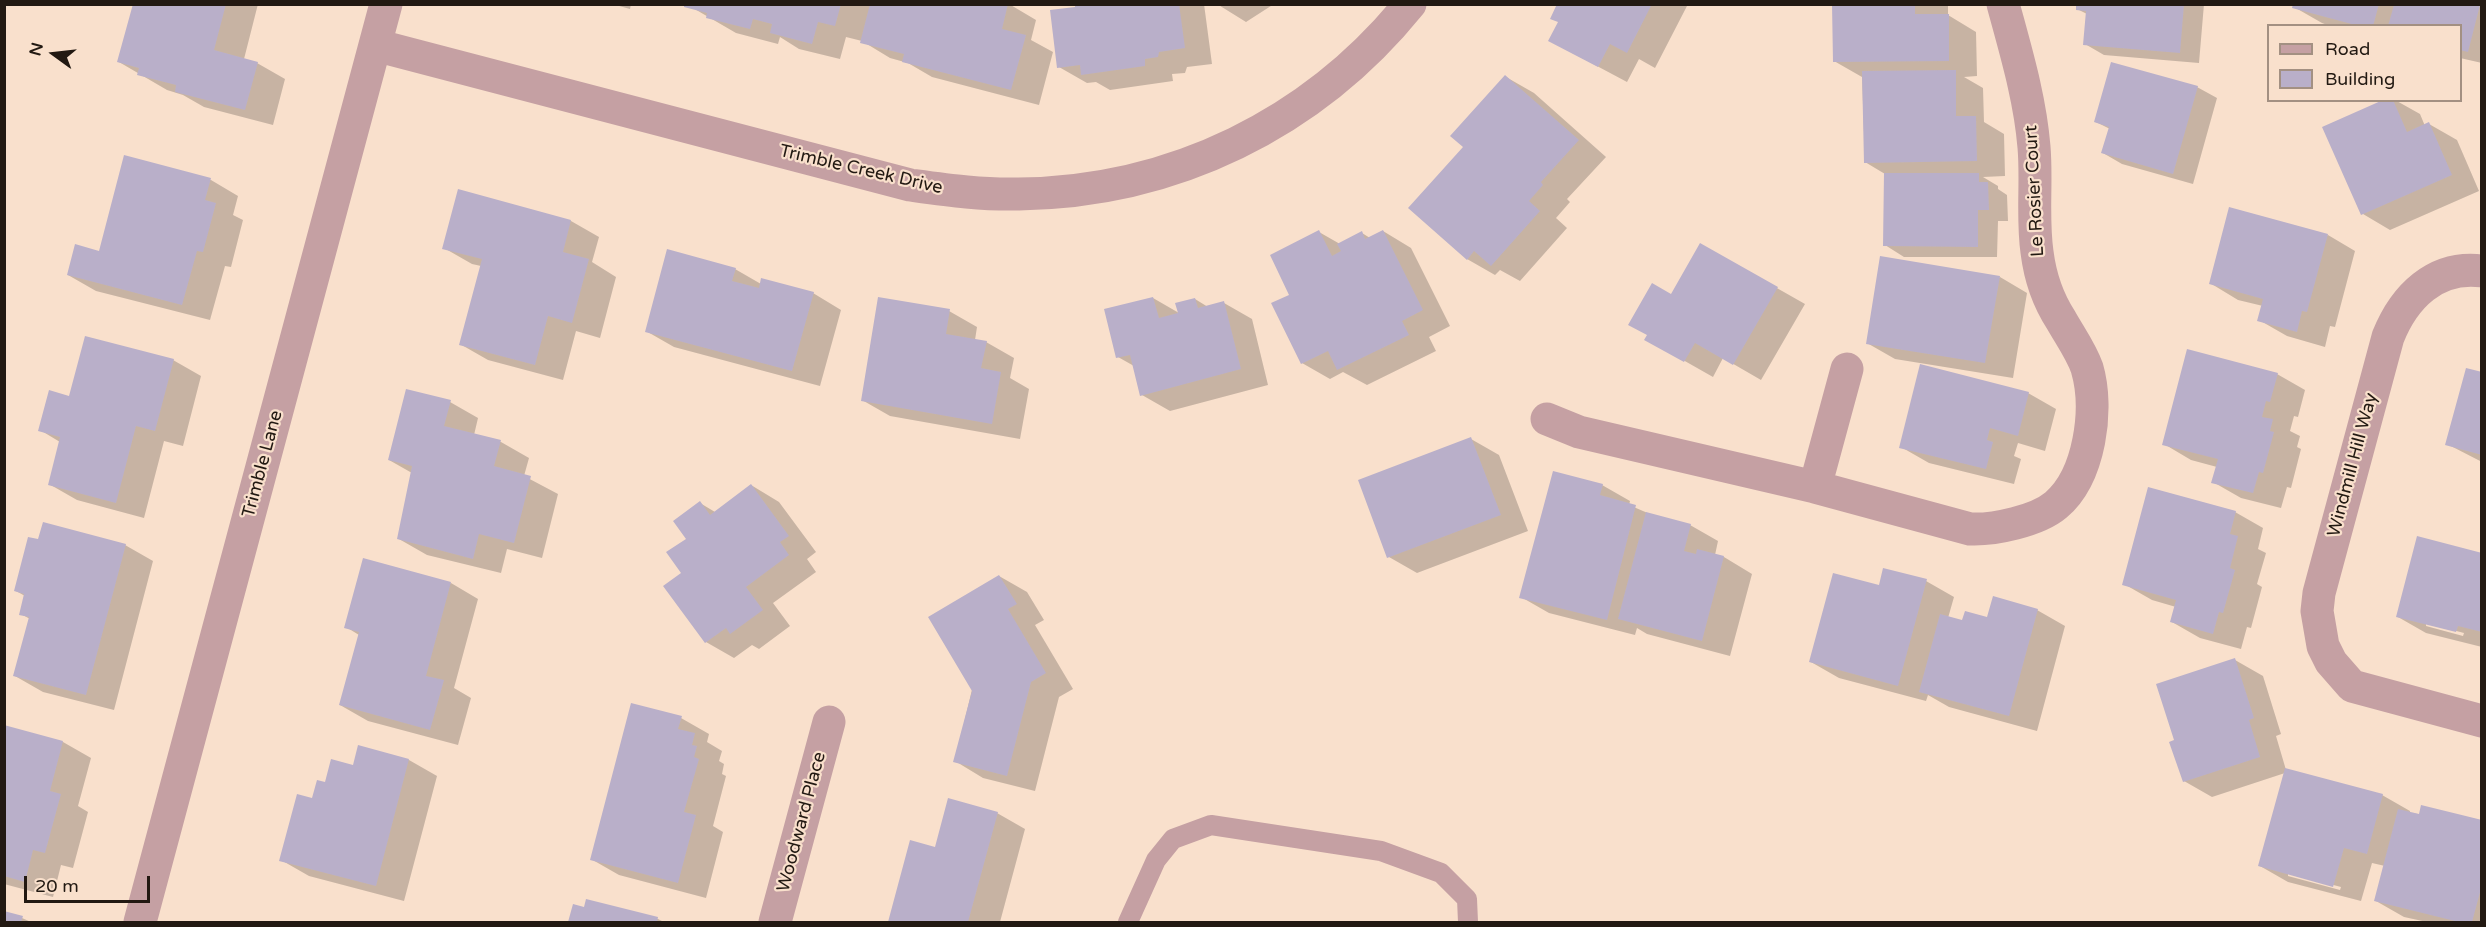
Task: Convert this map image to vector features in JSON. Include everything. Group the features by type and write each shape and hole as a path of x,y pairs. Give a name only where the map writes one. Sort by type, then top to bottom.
{"street":[{"name":"Trimble Lane","path":"140,922 386,4"},
{"name":"Trimble Creek Drive","path":"375,45 910,185 964,192 1019,194 1074,190 1129,181 1182,166 1234,145 1283,119 1326,87 1394,25 1410,4"},
{"name":"Le Rosier Court","path":"1547,419 1579,432 1815,487 1953,525 1987,530 2022,521 2055,507 2079,473 2092,420 2091,386 2081,353 2059,318 2042,278 2035,233 2036,182 2030,110 2024,74 2003,4"},
{"name":"Windmill Hill Way","path":"2481,271 2460,271 2429,281 2403,305 2388,337 2319,593 2317,611 2323,646 2331,662 2352,686 2481,721"},
{"path":"1815,487 1847,369"},
{"name":"Woodward Place","path":"775,922 828,722"}],"lane":[{"path":"1128,922 1156,860 1173,839 1211,825 1381,851 1441,873 1467,899 1468,922"}],"building":[{"path":"133,4 226,4 214,50 258,62 245,110 175,92 176,85 137,75 139,68 117,62"},
{"path":"684,4 841,4 835,26 818,22 812,44 770,33 772,24 753,19 750,29 706,18 707,13 684,7"},
{"path":"870,4 1008,4 1002,29 1026,35 1011,90 902,62 904,54 860,43"},
{"path":"1075,4 1179,4 1185,48 1159,52 1158,57 1145,59 1145,66 1081,75 1080,65 1057,68 1050,10 1075,7"},
{"path":"1557,4 1652,4 1627,53 1610,44 1598,67 1548,41 1558,22 1550,19"},
{"path":"1832,4 1915,4 1915,14 1949,14 1949,61 1833,62"},
{"path":"2076,4 2184,4 2180,53 2083,45 2086,11 2076,10"},
{"path":"2293,4 2379,4 2374,24 2352,24 2292,8"},
{"path":"2394,5 2480,5 2468,52 2462,50 2462,24 2389,24"},
{"path":"2111,62 2198,86 2173,174 2101,153 2109,127 2094,122"},
{"path":"1956,70 1956,116 1976,116 1977,161 1864,163 1862,71"},
{"path":"1505,75 1579,140 1541,182 1543,185 1529,201 1540,211 1491,266 1474,251 1467,260 1408,208 1463,147 1450,136"},
{"path":"2378,102 2394,102 2407,132 2429,122 2452,175 2361,215 2322,127"},
{"path":"124,155 211,178 205,200 216,203 203,252 197,251 182,305 67,275 75,244 99,251"},
{"path":"1884,173 1979,173 1979,182 1988,182 1989,210 1978,210 1978,247 1883,246"},
{"path":"458,189 571,220 563,252 589,259 572,323 548,316 535,365 459,345 482,259 442,249"},
{"path":"2229,207 2328,234 2307,312 2302,311 2297,332 2257,321 2263,299 2209,284"},
{"path":"1319,230 1332,256 1341,251 1337,244 1362,231 1365,239 1383,230 1423,310 1402,321 1409,335 1337,370 1328,351 1301,364 1271,303 1289,295 1270,255"},
{"path":"1700,243 1778,287 1733,365 1695,343 1684,362 1644,340 1647,335 1628,325 1652,283 1671,294"},
{"path":"667,249 736,268 732,281 759,288 761,278 814,292 792,371 645,332"},
{"path":"1880,256 2000,276 1985,363 1866,344"},
{"path":"878,297 950,309 946,334 987,341 981,368 1001,372 992,424 861,401"},
{"path":"1153,297 1159,318 1178,313 1175,303 1195,298 1198,308 1224,301 1241,369 1140,396 1130,355 1116,358 1104,309"},
{"path":"85,336 174,359 155,431 136,426 116,503 48,485 60,437 38,431 49,390 69,396"},
{"path":"2187,349 2278,373 2270,402 2266,401 2262,417 2273,419 2270,431 2274,432 2263,473 2259,472 2253,493 2211,483 2218,459 2162,445"},
{"path":"1920,364 2029,392 2018,436 1990,428 1987,440 1993,442 1986,469 1899,448"},
{"path":"2466,368 2482,372 2482,455 2445,445"},
{"path":"406,389 451,400 444,426 501,440 494,466 531,476 514,543 479,534 473,559 397,539 412,466 388,460"},
{"path":"1471,437 1501,515 1387,558 1358,480"},
{"path":"1553,471 1603,484 1600,495 1636,505 1607,620 1519,598"},
{"path":"751,484 789,536 780,542 789,555 746,587 763,610 730,634 726,628 705,643 663,586 681,573 666,552 686,539 673,521 700,501 710,515"},
{"path":"2148,487 2236,511 2230,534 2238,536 2230,568 2235,570 2223,613 2219,612 2213,634 2170,622 2176,600 2122,585"},
{"path":"1646,512 1691,524 1684,551 1696,554 1697,549 1724,556 1702,641 1618,619"},
{"path":"43,522 126,544 86,695 13,676 29,617 19,615 24,594 14,591 28,537 38,539"},
{"path":"2417,536 2482,553 2482,632 2458,626 2456,632 2396,617"},
{"path":"363,558 451,582 426,676 444,680 430,730 339,705 359,632 344,628"},
{"path":"1883,568 1927,579 1898,686 1809,662 1833,573 1879,585"},
{"path":"999,575 1017,604 1008,609 1046,673 1031,682 1007,776 953,762 972,691 928,617"},
{"path":"1993,596 2038,609 2009,716 1919,692 1940,614 1962,620 1965,611 1987,617"},
{"path":"2235,658 2254,718 2249,720 2260,757 2183,782 2169,742 2174,740 2156,684"},
{"path":"631,703 682,716 678,729 695,733 692,745 697,746 694,757 699,759 684,812 696,815 678,883 590,860"},
{"path":"4,725 63,741 50,791 61,794 45,853 33,850 25,882 4,876"},
{"path":"358,745 409,759 376,886 279,861 297,794 312,798 317,780 325,782 331,759 353,765"},
{"path":"2285,768 2383,794 2367,854 2344,848 2333,887 2258,866"},
{"path":"948,798 998,812 968,922 888,922 910,840 935,847"},
{"path":"2421,805 2482,820 2482,885 2472,922 2459,922 2374,901 2398,809 2419,814"},
{"path":"586,899 658,917 657,922 568,922 573,904 584,907"},
{"path":"4,911 23,916 21,922 4,922"}]}
